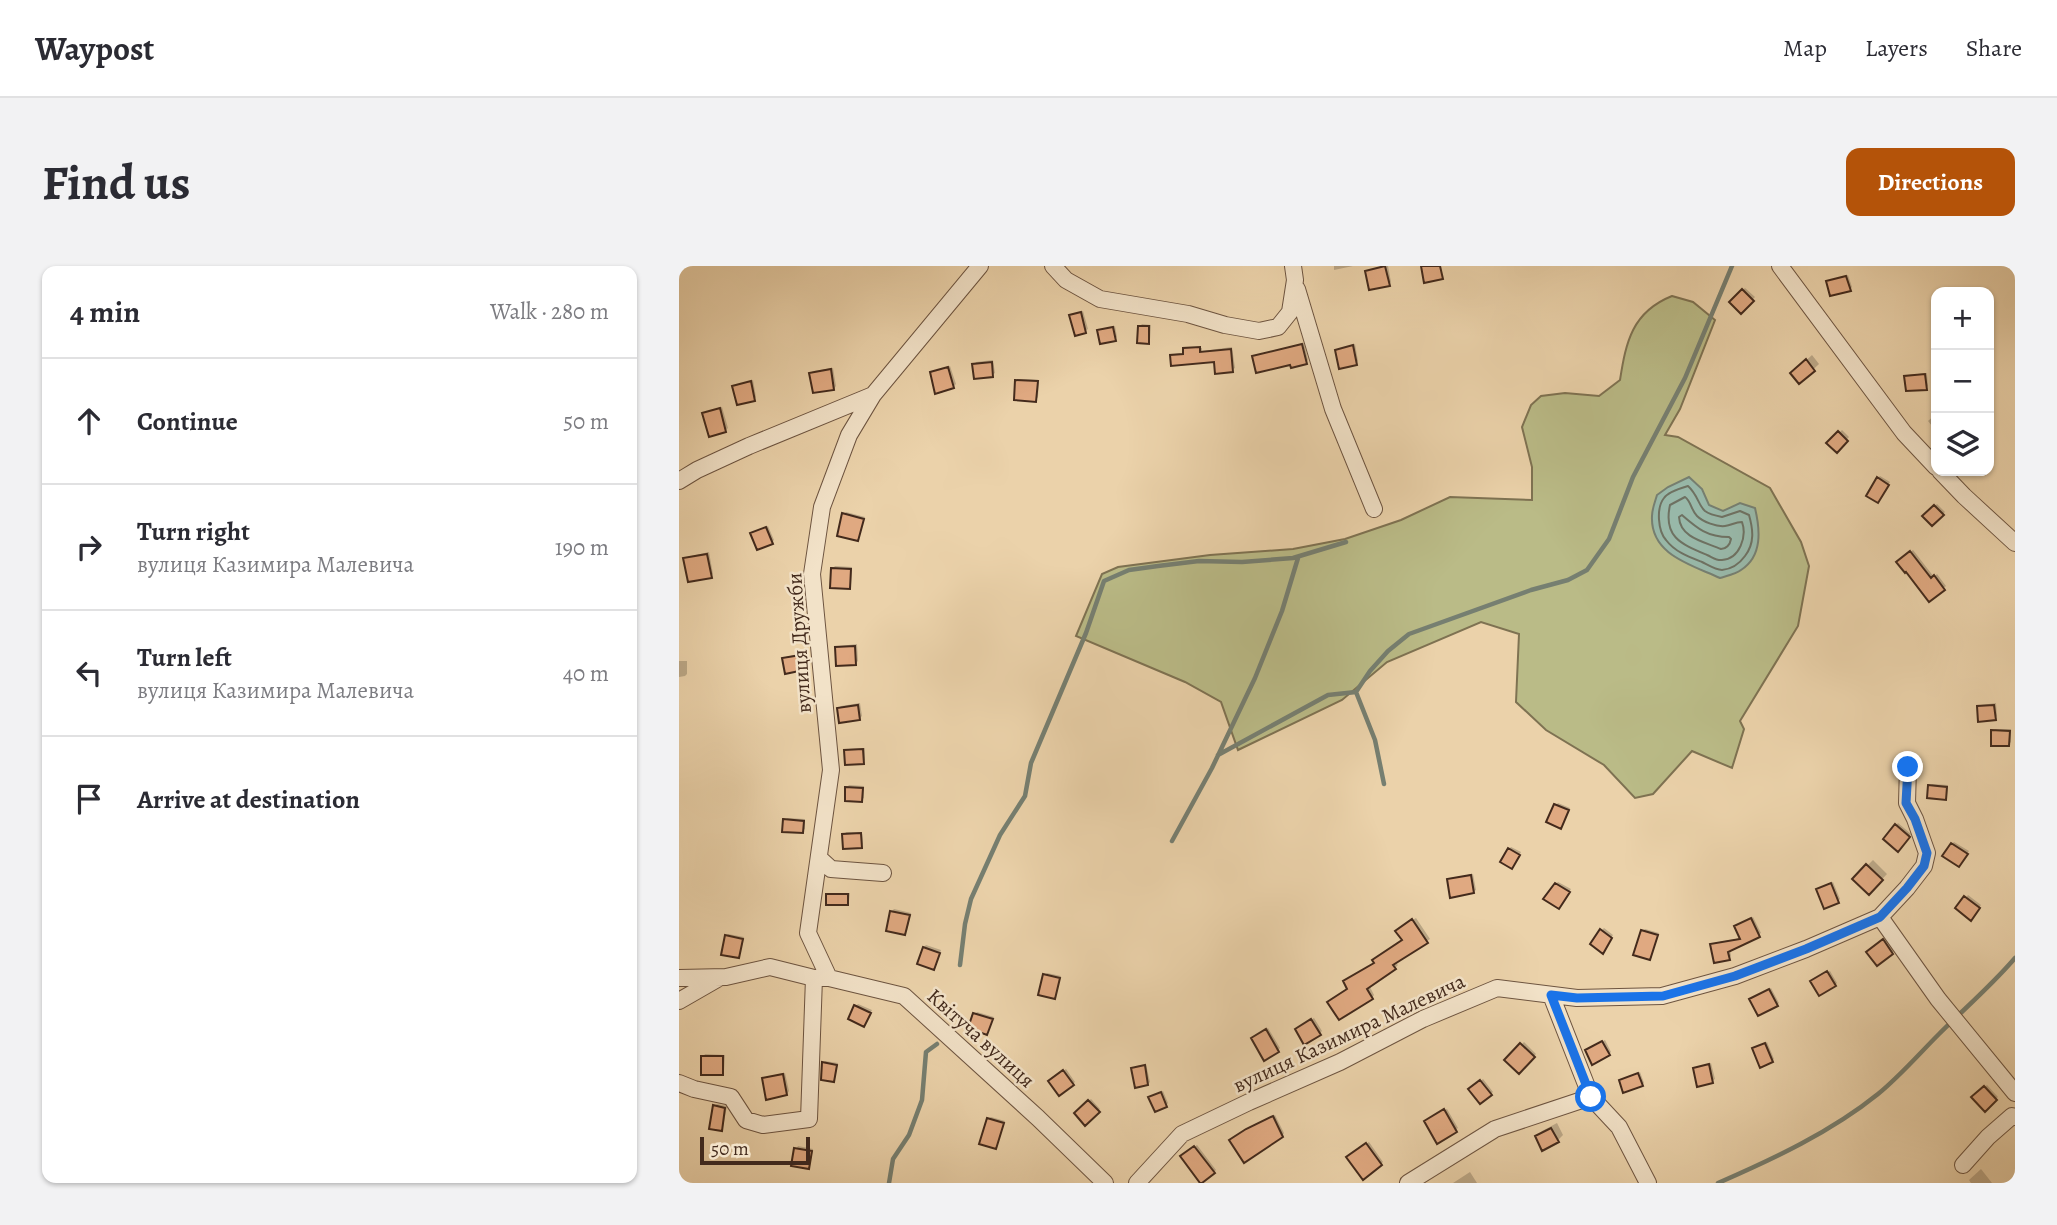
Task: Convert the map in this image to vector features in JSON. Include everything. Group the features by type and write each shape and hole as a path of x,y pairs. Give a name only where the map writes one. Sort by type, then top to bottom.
{"street":[{"name":"вулиця Дружби","path":"822,978 809,933 831,770 812,574 822,507 849,435 873,395 981,266"},
{"path":"1053,266 1066,279 1100,299 1188,313 1225,325 1259,331 1277,327 1290,312 1294,273"},
{"path":"1780,266 1904,433 1931,462"},
{"path":"1294,273 1333,409 1374,509"},
{"path":"679,481 749,446 873,395"},
{"path":"1945,476 2015,543"},
{"name":"вулиця Казимира Малевича","path":"1137,1183 1182,1135 1340,1062 1423,1019 1497,988 1577,998 1663,996 1735,976 1880,917 1924,866 1927,853 1915,819 1906,803 1908,767"},
{"path":"819,858 831,869 883,873"},
{"path":"1880,917 1938,999 2015,1093"},
{"name":"Квітуча вулиця","path":"679,978 721,977 770,967 904,996 1105,1183"},
{"path":"679,1001 721,977"},
{"path":"679,1083 731,1097 746,1120 763,1125 809,1119 822,978"},
{"path":"1551,995 1591,1097 1619,1126 1648,1183"},
{"path":"1408,1183 1495,1129 1591,1097"},
{"path":"1963,1165 1988,1137 2015,1116"}],"green space":[{"path":"1672,296 1693,302 1715,320 1680,409 1665,435 1678,437 1770,488 1801,542 1809,566 1798,626 1740,721 1744,729 1732,768 1692,751 1653,794 1635,798 1604,765 1546,730 1516,702 1519,634 1481,622 1387,662 1342,700 1238,750 1221,702 1185,682 1076,636 1102,574 1118,567 1210,555 1293,549 1345,539 1401,520 1450,497 1532,500 1532,467 1522,427 1531,405 1541,396 1565,393 1599,396 1620,380 1633,330 1648,311"}],"water":[{"path":"1689,477 1702,489 1709,505 1723,511 1740,503 1755,508 1759,533 1756,550 1748,564 1739,571 1720,578 1675,557 1658,540 1653,529 1652,516 1657,495"}],"building":[{"path":"1385,266 1390,286 1369,290 1365,271"},
{"path":"1421,266 1440,266 1443,279 1424,283"},
{"path":"1846,276 1851,291 1830,296 1826,281"},
{"path":"1742,289 1754,301 1741,314 1729,302"},
{"path":"1081,312 1086,333 1075,336 1069,315"},
{"path":"1138,326 1149,326 1149,344 1137,343"},
{"path":"1113,327 1116,341 1100,344 1097,330"},
{"path":"1302,344 1307,364 1256,373 1252,356"},
{"path":"1353,345 1357,365 1339,369 1335,350"},
{"path":"1200,347 1200,352 1231,349 1233,372 1215,374 1214,362 1171,366 1170,355 1183,354 1183,348"},
{"path":"1806,359 1815,371 1799,384 1790,373"},
{"path":"992,362 993,377 974,379 972,364"},
{"path":"948,367 954,388 935,394 930,372"},
{"path":"831,369 834,390 813,393 809,373"},
{"path":"1925,374 1927,390 1906,391 1904,376"},
{"path":"1015,380 1038,381 1036,402 1014,400"},
{"path":"751,381 755,401 737,405 732,386"},
{"path":"720,408 726,432 709,437 702,413"},
{"path":"1838,431 1848,441 1837,453 1826,443"},
{"path":"1877,477 1889,485 1878,503 1866,496"},
{"path":"1934,505 1944,515 1932,526 1922,516"},
{"path":"842,513 864,519 858,541 837,536"},
{"path":"766,527 773,544 757,550 750,533"},
{"path":"1910,551 1931,578 1934,575 1945,590 1929,602 1896,562"},
{"path":"707,554 712,578 688,582 683,558"},
{"path":"831,568 851,569 850,589 830,588"},
{"path":"855,646 856,665 836,666 835,647"},
{"path":"801,655 804,670 785,674 782,658"},
{"path":"858,705 860,720 839,723 837,708"},
{"path":"1994,705 1996,720 1978,722 1977,706"},
{"path":"1991,730 2010,731 2009,746 1991,746"},
{"path":"863,749 864,764 845,765 844,750"},
{"path":"1928,785 1947,787 1946,800 1927,798"},
{"path":"845,787 863,788 862,802 845,801"},
{"path":"1554,804 1569,810 1561,829 1546,822"},
{"path":"783,819 804,821 803,833 782,832"},
{"path":"1895,824 1910,837 1898,852 1883,839"},
{"path":"861,833 862,848 843,849 842,834"},
{"path":"1951,843 1968,854 1959,867 1942,856"},
{"path":"1508,848 1520,855 1512,869 1500,862"},
{"path":"1866,864 1883,880 1869,895 1852,879"},
{"path":"1471,875 1474,893 1450,898 1447,879"},
{"path":"1555,883 1570,892 1559,909 1543,899"},
{"path":"1831,883 1839,903 1824,909 1816,889"},
{"path":"826,894 848,894 848,905 826,905"},
{"path":"1964,896 1980,908 1971,921 1955,908"},
{"path":"890,911 910,915 905,935 886,931"},
{"path":"1751,918 1760,937 1728,952 1730,960 1714,963 1710,944 1740,939 1734,926"},
{"path":"1412,919 1428,943 1393,965 1396,969 1367,989 1373,999 1339,1020 1327,1002 1347,989 1343,981 1374,963 1372,960 1402,940 1395,931"},
{"path":"1600,929 1612,938 1603,954 1590,944"},
{"path":"1641,930 1658,935 1650,960 1633,955"},
{"path":"725,935 743,939 739,958 721,955"},
{"path":"1883,939 1893,954 1877,966 1866,952"},
{"path":"923,947 940,953 934,970 917,964"},
{"path":"1827,971 1836,986 1819,996 1810,981"},
{"path":"1043,974 1060,978 1055,999 1038,995"},
{"path":"1769,989 1778,1006 1758,1016 1749,999"},
{"path":"854,1005 871,1013 864,1027 848,1019"},
{"path":"973,1013 993,1019 987,1035 968,1028"},
{"path":"1311,1019 1321,1035 1304,1045 1295,1029"},
{"path":"1266,1029 1279,1052 1264,1061 1251,1038"},
{"path":"1602,1041 1610,1055 1592,1065 1585,1050"},
{"path":"1520,1043 1535,1057 1519,1074 1504,1060"},
{"path":"1765,1043 1773,1062 1760,1068 1752,1048"},
{"path":"701,1056 723,1056 723,1075 701,1075"},
{"path":"822,1062 837,1065 834,1082 821,1080"},
{"path":"1709,1064 1713,1083 1697,1087 1693,1068"},
{"path":"1145,1065 1148,1085 1135,1088 1131,1068"},
{"path":"1063,1070 1074,1085 1059,1096 1048,1081"},
{"path":"1638,1073 1643,1086 1623,1093 1619,1080"},
{"path":"783,1074 787,1095 766,1100 762,1078"},
{"path":"1480,1080 1492,1095 1480,1104 1468,1089"},
{"path":"1984,1086 1997,1100 1985,1112 1971,1097"},
{"path":"1161,1092 1167,1107 1155,1112 1148,1097"},
{"path":"1088,1100 1100,1112 1085,1126 1074,1113"},
{"path":"713,1105 725,1108 722,1131 709,1129"},
{"path":"1444,1109 1457,1132 1437,1144 1424,1121"},
{"path":"1273,1116 1283,1137 1244,1163 1229,1140"},
{"path":"987,1118 1004,1123 996,1149 979,1144"},
{"path":"1551,1128 1559,1142 1542,1151 1535,1136"},
{"path":"1366,1143 1382,1165 1363,1180 1346,1157"},
{"path":"1194,1146 1215,1173 1202,1183 1180,1156"},
{"path":"794,1148 812,1151 809,1169 791,1166"}],"waterway":[{"path":"1384,784 1375,740 1356,692 1370,671 1388,651 1409,634 1531,590 1568,580 1587,570 1609,539 1633,477 1685,378 1732,266"},
{"path":"960,965 971,899 1000,835 1025,796 1031,763 1086,633 1104,581 1129,570 1199,561 1242,562 1293,558 1346,542"},
{"path":"1172,841 1212,768 1255,678 1282,611 1298,558"},
{"path":"1218,755 1328,695 1356,692"},
{"path":"1718,1183 1801,1144 1860,1108 1894,1080 2015,958"},
{"path":"889,1183 893,1159 909,1135 922,1100 926,1052 937,1044"}],"route":[{"path":"1591,1097 1551,995 1577,998 1663,996 1735,976 1880,917 1924,866 1927,853 1915,819 1906,803 1908,767"}]}
